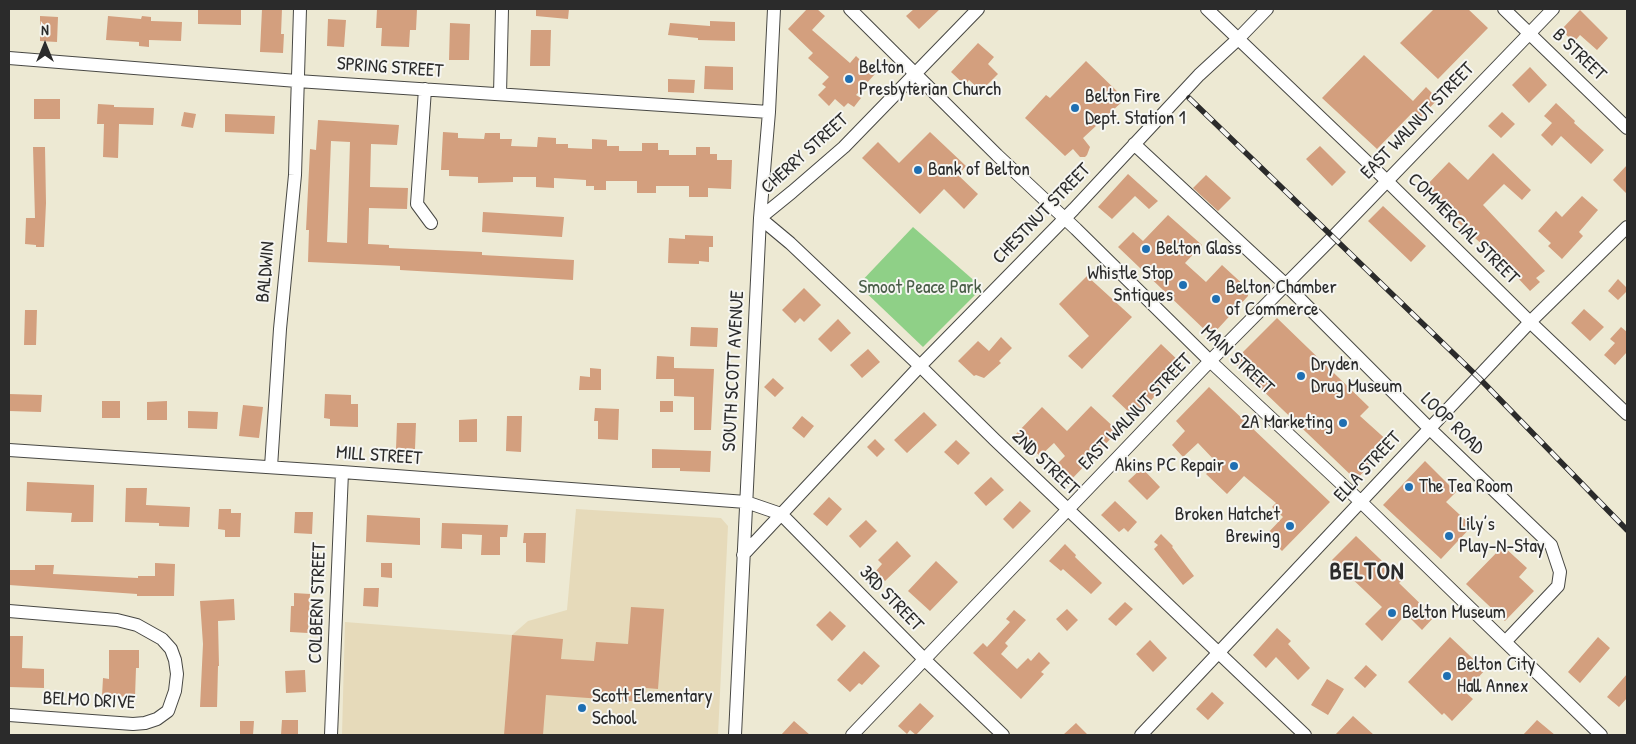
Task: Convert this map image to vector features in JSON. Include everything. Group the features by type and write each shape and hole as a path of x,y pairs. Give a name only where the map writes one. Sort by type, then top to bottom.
{"street":[{"name":"BALDWIN","path":"271,467 280,321 295,175 300,9"},
{"path":"500,94 502,9"},
{"name":"SOUTH SCOTT AVENUE","path":"736,735 760,218 769,112 774,9"},
{"name":"MAIN STREET","path":"850,9 997,155 1210,361 1362,502 1601,735"},
{"name":"CHERRY STREET","path":"760,218 844,147 978,9"},
{"name":"COMMERCIAL STREET","path":"1207,9 1627,414"},
{"name":"CHESTNUT STREET","path":"743,555 920,366 1064,218 1199,75 1267,9"},
{"name":"B STREET","path":"1504,9 1627,128"},
{"name":"EAST WALNUT STREET","path":"852,735 1210,361 1553,9"},
{"name":"SPRING STREET","path":"9,58 297,81 769,112"},
{"path":"425,89 418,204 431,222"},
{"name":"LOOP ROAD","path":"1134,144 1286,285 1429,428 1551,545 1560,572 1558,586 1506,642"},
{"name":"2ND STREET","path":"760,218 790,243 920,366 1068,510 1305,735"},
{"name":"ELLA STREET","path":"1141,735 1530,322 1627,227"},
{"name":"MILL STREET","path":"9,450 746,502"},
{"name":"COLBERN STREET","path":"331,735 342,472"},
{"name":"3RD STREET","path":"746,502 782,514 925,660 1003,735"},
{"name":"BELMO DRIVE","path":"9,611 117,620 137,625 162,639 171,649 176,660 177,674 175,691 168,711 157,719 146,723 133,724 9,715"}],"shaded area":[{"path":"576,509 721,518 728,526 718,735 342,735 345,622 512,635 528,621 567,610"}],"green space":[{"name":"Smoot Peace Park","path":"913,227 978,284 980,290 923,347 858,285"}],"building":[{"path":"198,9 241,9 241,25 198,24"},
{"path":"262,9 282,9 281,34 284,34 283,53 260,52"},
{"path":"377,9 417,9 416,30 410,30 409,47 381,46 382,28 376,28"},
{"path":"536,9 569,9 568,19 536,16"},
{"path":"807,9 817,9 825,16 812,30 850,63 856,56 875,74 856,95 861,98 854,107 848,103 844,107 835,99 829,106 818,95 826,87 822,84 829,77 808,58 813,53 788,29"},
{"path":"914,9 940,9 919,29 906,16"},
{"path":"1434,9 1468,9 1488,28 1438,79 1400,43"},
{"path":"1580,10 1608,38 1597,50 1580,35 1574,42 1561,30"},
{"path":"40,16 58,17 57,42 40,41"},
{"path":"108,16 141,19 142,16 151,17 151,21 182,22 181,41 149,40 149,47 139,46 139,42 106,40"},
{"path":"328,19 346,20 344,47 327,46"},
{"path":"710,21 735,22 735,41 698,40 698,38 668,35 670,23 710,26"},
{"path":"450,23 470,24 469,60 449,60"},
{"path":"531,30 551,30 550,66 530,66"},
{"path":"978,43 994,57 988,64 998,74 981,91 969,80 965,85 951,72"},
{"path":"1364,55 1413,101 1426,87 1438,99 1420,118 1413,112 1377,149 1322,98"},
{"name":"Belton Fire Dept. Station 1","path":"1086,61 1125,99 1083,138 1090,147 1085,157 1080,157 1073,149 1065,156 1025,118 1046,95 1050,98"},
{"path":"705,66 733,67 733,90 704,89"},
{"path":"1530,67 1547,85 1529,103 1512,85"},
{"path":"668,79 695,80 694,93 668,92"},
{"path":"34,99 60,99 60,119 34,119"},
{"path":"1556,103 1575,121 1574,123 1604,150 1591,164 1561,136 1552,146 1541,135 1552,123 1544,116"},
{"path":"98,104 114,105 114,107 154,108 153,125 119,124 118,158 103,157 104,124 97,124"},
{"path":"184,112 196,114 193,128 181,126"},
{"path":"1502,112 1515,124 1501,138 1488,126"},
{"path":"225,114 275,116 274,134 225,132"},
{"path":"318,120 399,125 397,145 371,144 370,187 408,188 407,209 369,208 368,244 389,245 389,248 482,252 482,255 574,260 573,280 400,270 400,266 308,262 309,230 306,230 310,149 316,150","holes":["331,141 350,142 347,243 327,242"]},
{"path":"443,132 458,133 458,138 484,139 485,133 500,133 500,139 512,139 511,146 537,147 538,137 556,138 556,144 568,144 568,148 592,149 592,139 607,140 607,146 619,146 619,151 642,151 642,143 658,143 658,150 669,150 669,155 696,155 696,147 710,147 710,154 717,154 717,160 732,160 731,189 708,188 708,197 689,197 689,186 656,186 656,193 637,193 637,181 606,181 606,190 594,190 594,186 586,186 586,180 554,178 554,188 536,187 536,177 513,177 513,182 478,183 478,177 449,176 449,170 441,170"},
{"name":"Bank of Belton","path":"930,132 966,166 958,175 978,194 964,209 944,189 920,214 862,158 878,142 899,163"},
{"path":"1320,146 1346,172 1332,186 1306,159"},
{"path":"33,147 45,147 46,203 44,247 25,244 26,218 35,218"},
{"path":"1493,153 1531,190 1522,200 1504,184 1483,205 1545,271 1536,278 1540,282 1530,291 1488,246 1486,248 1423,189 1449,162 1468,180"},
{"path":"1627,165 1627,194 1613,180"},
{"path":"1128,174 1158,201 1149,209 1135,196 1112,219 1098,207"},
{"path":"1206,175 1231,198 1218,211 1193,188"},
{"path":"1582,196 1598,210 1579,232 1583,236 1562,259 1548,246 1551,243 1538,231 1556,211 1562,217"},
{"path":"1383,206 1426,246 1411,262 1368,221"},
{"path":"483,212 564,217 562,237 482,232"},
{"path":"1168,215 1202,245 1185,263 1206,282 1222,265 1247,288 1248,296 1214,333 1207,332 1118,247 1133,232 1143,241"},
{"path":"685,235 713,236 713,247 709,247 709,262 699,261 699,264 668,263 669,238 685,239"},
{"path":"1087,276 1132,317 1082,369 1068,356 1089,336 1059,304"},
{"path":"1618,279 1627,288 1627,291 1618,300 1608,291"},
{"path":"804,288 821,305 804,322 800,318 795,323 782,310"},
{"path":"1584,309 1604,327 1590,341 1571,323"},
{"path":"25,310 37,310 36,345 24,345"},
{"path":"1277,318 1369,407 1360,416 1390,443 1356,480 1233,362"},
{"path":"838,319 851,333 831,352 818,339"},
{"path":"691,327 718,328 717,347 690,346"},
{"path":"1621,327 1627,332 1627,352 1615,365 1604,355 1615,343 1610,339"},
{"path":"1001,337 1012,348 999,361 1001,363 984,378 974,376 958,361 978,341 989,351"},
{"path":"1161,344 1183,365 1135,418 1112,396"},
{"path":"868,349 880,362 862,378 850,365"},
{"path":"657,356 674,357 674,368 714,369 711,430 694,430 694,397 674,396 674,379 656,379"},
{"path":"590,368 601,369 601,390 579,390 580,376 590,377"},
{"path":"773,378 784,388 775,397 764,387"},
{"path":"1209,387 1330,502 1282,551 1266,535 1283,517 1272,507 1276,503 1244,476 1227,494 1206,474 1217,463 1198,443 1183,457 1172,445 1185,431 1176,421"},
{"path":"9,394 42,395 41,412 9,411"},
{"path":"325,394 351,395 351,404 358,404 358,427 330,426 330,419 324,418"},
{"path":"102,401 120,401 120,418 102,418"},
{"path":"167,401 167,420 147,420 147,402"},
{"path":"660,401 673,401 673,412 660,412"},
{"path":"243,405 263,407 259,438 239,436"},
{"path":"1091,406 1118,431 1068,483 1052,469 1065,456 1054,443 1040,456 1016,434 1042,407 1067,431"},
{"path":"595,408 619,409 618,440 598,439 598,421 594,421"},
{"path":"188,411 218,412 217,429 188,428"},
{"path":"924,412 937,425 907,453 894,440"},
{"path":"507,416 522,416 521,452 506,451"},
{"path":"802,416 814,426 804,438 792,428"},
{"path":"477,419 477,442 459,442 459,420"},
{"path":"397,423 416,423 415,449 396,449"},
{"path":"875,439 885,449 877,457 867,447"},
{"path":"956,440 970,453 958,465 944,452"},
{"path":"652,449 711,451 710,472 680,471 680,468 652,468"},
{"path":"1425,461 1456,492 1446,502 1472,526 1441,559 1383,505"},
{"path":"1142,468 1160,487 1147,500 1128,481"},
{"path":"991,477 1004,490 986,506 974,493"},
{"path":"27,482 94,485 93,522 71,522 72,513 26,511"},
{"path":"126,488 147,488 146,505 190,507 189,527 159,526 159,523 125,522"},
{"path":"829,497 842,509 827,526 813,514"},
{"path":"1020,501 1031,511 1013,529 1003,519"},
{"path":"1115,501 1137,522 1128,532 1124,528 1119,532 1101,515"},
{"path":"219,509 231,509 231,513 241,513 240,537 225,537 225,530 218,529"},
{"path":"295,512 313,512 312,534 294,533"},
{"path":"367,515 420,518 420,545 366,542"},
{"path":"866,520 877,531 860,548 849,536"},
{"path":"442,523 508,525 507,537 500,537 500,555 481,555 482,535 462,534 462,549 441,548"},
{"path":"524,533 546,533 545,563 526,562 526,543 523,543"},
{"path":"1161,534 1173,546 1194,576 1183,585 1154,549 1158,545 1154,542"},
{"path":"1356,536 1402,580 1399,583 1434,617 1422,630 1406,614 1382,641 1365,624 1382,607 1332,560"},
{"path":"897,541 911,556 885,581 876,571 882,564 878,560"},
{"path":"1065,544 1076,555 1075,557 1102,583 1091,594 1063,569 1061,571 1049,561"},
{"path":"1503,546 1527,568 1519,577 1534,591 1505,621 1466,584"},
{"path":"936,561 958,582 930,611 908,591"},
{"path":"155,563 175,564 174,596 137,596 137,594 9,585 9,570 35,570 35,565 54,565 53,574 138,578 138,576 155,576"},
{"path":"381,563 392,563 392,578 381,577"},
{"path":"364,588 379,588 378,607 363,606"},
{"path":"294,593 310,594 308,633 290,632 291,606 294,606"},
{"path":"234,599 235,620 218,621 219,666 217,707 200,707 203,644 200,601"},
{"path":"1125,602 1133,609 1116,626 1108,619"},
{"path":"631,607 664,609 658,689 646,688 645,702 546,695 543,735 504,735 512,635 563,639 561,659 594,661 596,642 628,644"},
{"path":"1067,609 1078,620 1067,631 1056,619"},
{"path":"1014,610 1026,620 1005,643 1008,646 1001,654 1017,669 1028,658 1031,661 1039,652 1050,663 1041,672 1044,674 1021,699 973,653 983,643 987,647 1010,622 1006,619"},
{"path":"830,611 846,626 832,641 816,625"},
{"path":"1277,628 1291,641 1288,644 1310,668 1298,680 1276,657 1266,668 1253,655"},
{"path":"9,636 23,636 22,668 44,669 44,688 9,687"},
{"name":"Belton City Hall Annex","path":"1450,637 1485,670 1465,692 1473,699 1452,721 1444,713 1442,715 1408,682"},
{"path":"1598,637 1610,648 1580,683 1568,672"},
{"path":"1150,640 1167,658 1153,672 1136,654"},
{"path":"109,650 139,650 139,668 136,668 135,697 102,696 103,678 109,679"},
{"path":"864,651 880,666 862,685 859,683 850,692 837,680"},
{"path":"1366,665 1377,675 1365,688 1354,678"},
{"path":"305,670 306,692 286,693 285,671"},
{"path":"1627,674 1627,698 1619,707 1607,697"},
{"path":"1327,679 1344,689 1328,715 1311,705"},
{"path":"1212,692 1224,703 1208,720 1196,709"},
{"path":"920,703 934,716 916,735 910,730 907,734 898,726"},
{"path":"1353,716 1374,735 1335,735"},
{"path":"282,720 298,720 298,735 281,735"},
{"path":"1537,720 1555,735 1523,735"},
{"path":"240,721 254,721 253,735 240,735"},
{"path":"794,721 810,735 781,735"},
{"path":"1076,723 1088,735 1063,735"}],"railway":[{"path":"1189,98 1479,378 1627,530"}],"place":[{"name":"Belton Presbyterian Church","path":"849,79"},
{"name":"Belton Fire Dept. Station 1","path":"1075,108"},
{"name":"Bank of Belton","path":"918,170"},
{"name":"Belton Glass","path":"1146,249"},
{"name":"Whistle Stop Sntiques","path":"1183,285"},
{"name":"Belton Chamber of Commerce","path":"1216,299"},
{"name":"Dryden Drug Museum","path":"1301,376"},
{"name":"2A Marketing","path":"1343,423"},
{"name":"Akins PC Repair","path":"1234,466"},
{"name":"The Tea Room","path":"1409,487"},
{"name":"Broken Hatchet Brewing","path":"1290,526"},
{"name":"Lily’s Play-N-Stay","path":"1449,536"},
{"name":"Belton Museum","path":"1392,613"},
{"name":"Belton City Hall Annex","path":"1447,676"},
{"name":"Scott Elementary School","path":"582,708"}],"district":[{"name":"BELTON","path":"1367,573"}]}
